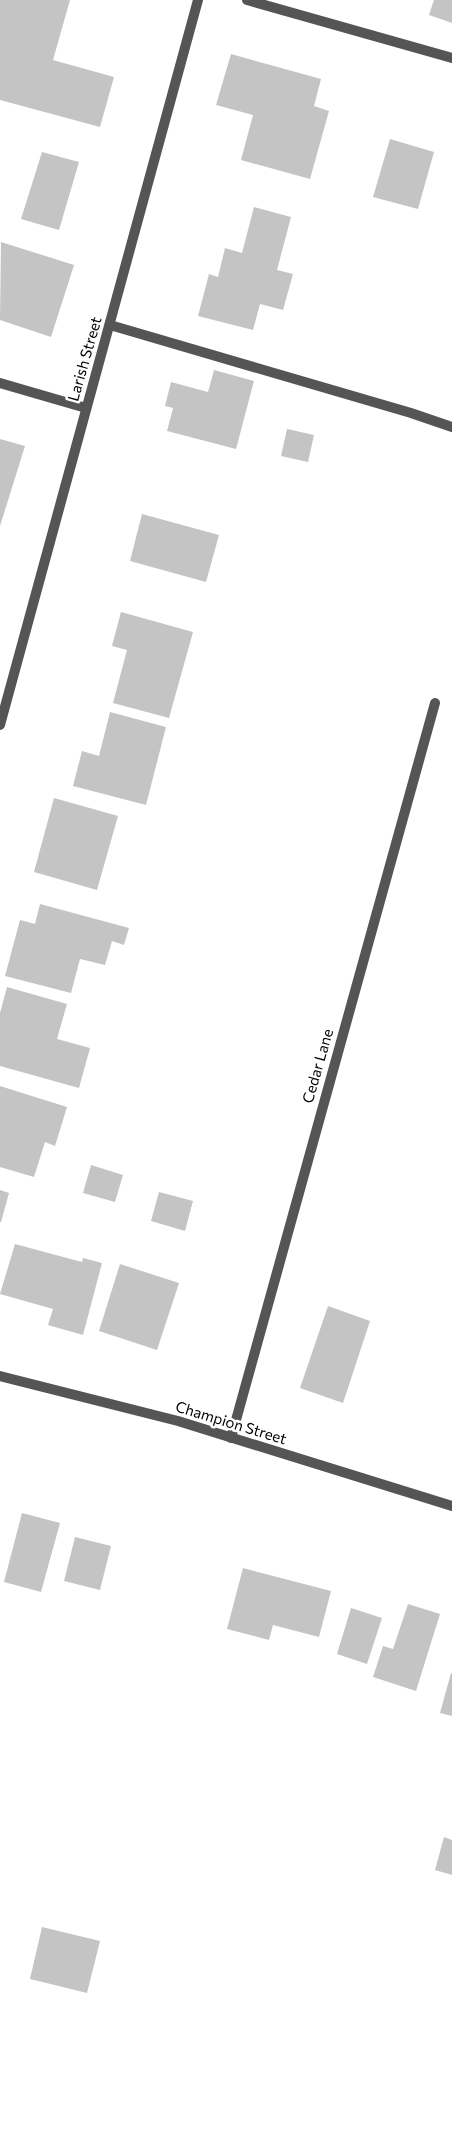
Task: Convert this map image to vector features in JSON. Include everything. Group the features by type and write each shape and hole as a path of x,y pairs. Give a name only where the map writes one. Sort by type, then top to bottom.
{"street":[{"name":"Larish Street","path":"0,725 198,0"},
{"path":"247,0 452,58"},
{"path":"110,326 411,413 452,427"},
{"path":"0,383 86,408"},
{"name":"Cedar Lane","path":"231,1438 435,703"},
{"name":"Champion Street","path":"0,1376 178,1421 452,1506"}],"building":[{"path":"0,0 70,0 53,60 114,77 100,127 0,100"},
{"path":"434,0 452,0 452,23 429,15"},
{"path":"231,54 321,79 314,106 329,111 310,179 241,160 253,115 216,105"},
{"path":"390,139 434,152 418,209 373,197"},
{"path":"42,152 79,162 59,230 21,219"},
{"path":"254,207 291,217 277,270 293,274 283,310 260,304 253,330 198,316 209,274 218,277 225,248 242,253"},
{"path":"1,242 74,265 51,337 0,320"},
{"path":"214,370 254,381 236,449 167,431 173,408 165,406 171,382 208,392"},
{"path":"287,429 314,435 308,462 281,456"},
{"path":"0,439 25,446 0,526"},
{"path":"142,514 219,535 206,582 130,561"},
{"path":"121,612 193,632 169,718 113,703 127,650 112,646"},
{"path":"110,712 166,727 146,805 73,786 82,751 99,756"},
{"path":"54,798 118,816 97,890 34,872"},
{"path":"40,904 129,928 124,945 112,941 105,965 80,959 71,993 5,976 20,920 35,924"},
{"path":"7,987 67,1004 57,1039 90,1048 79,1088 0,1066 0,1013"},
{"path":"0,1086 67,1107 55,1146 45,1142 34,1177 0,1167"},
{"path":"91,1165 123,1175 115,1202 83,1193"},
{"path":"0,1190 9,1193 1,1222 0,1222"},
{"path":"159,1192 193,1201 185,1231 151,1221"},
{"path":"15,1244 82,1262 83,1258 102,1263 83,1335 48,1325 53,1309 0,1294"},
{"path":"120,1264 179,1283 157,1350 99,1331"},
{"path":"328,1306 370,1321 343,1403 300,1388"},
{"path":"22,1513 60,1523 41,1592 4,1582"},
{"path":"75,1537 111,1546 100,1590 64,1581"},
{"path":"243,1568 331,1591 319,1637 273,1625 269,1640 227,1629"},
{"path":"408,1604 440,1614 416,1691 373,1677 383,1646 393,1649"},
{"path":"351,1608 382,1618 367,1664 337,1654"},
{"path":"452,1673 452,1716 440,1713"},
{"path":"444,1837 452,1840 452,1875 435,1870"},
{"path":"42,1927 100,1941 87,1993 30,1979"}]}
